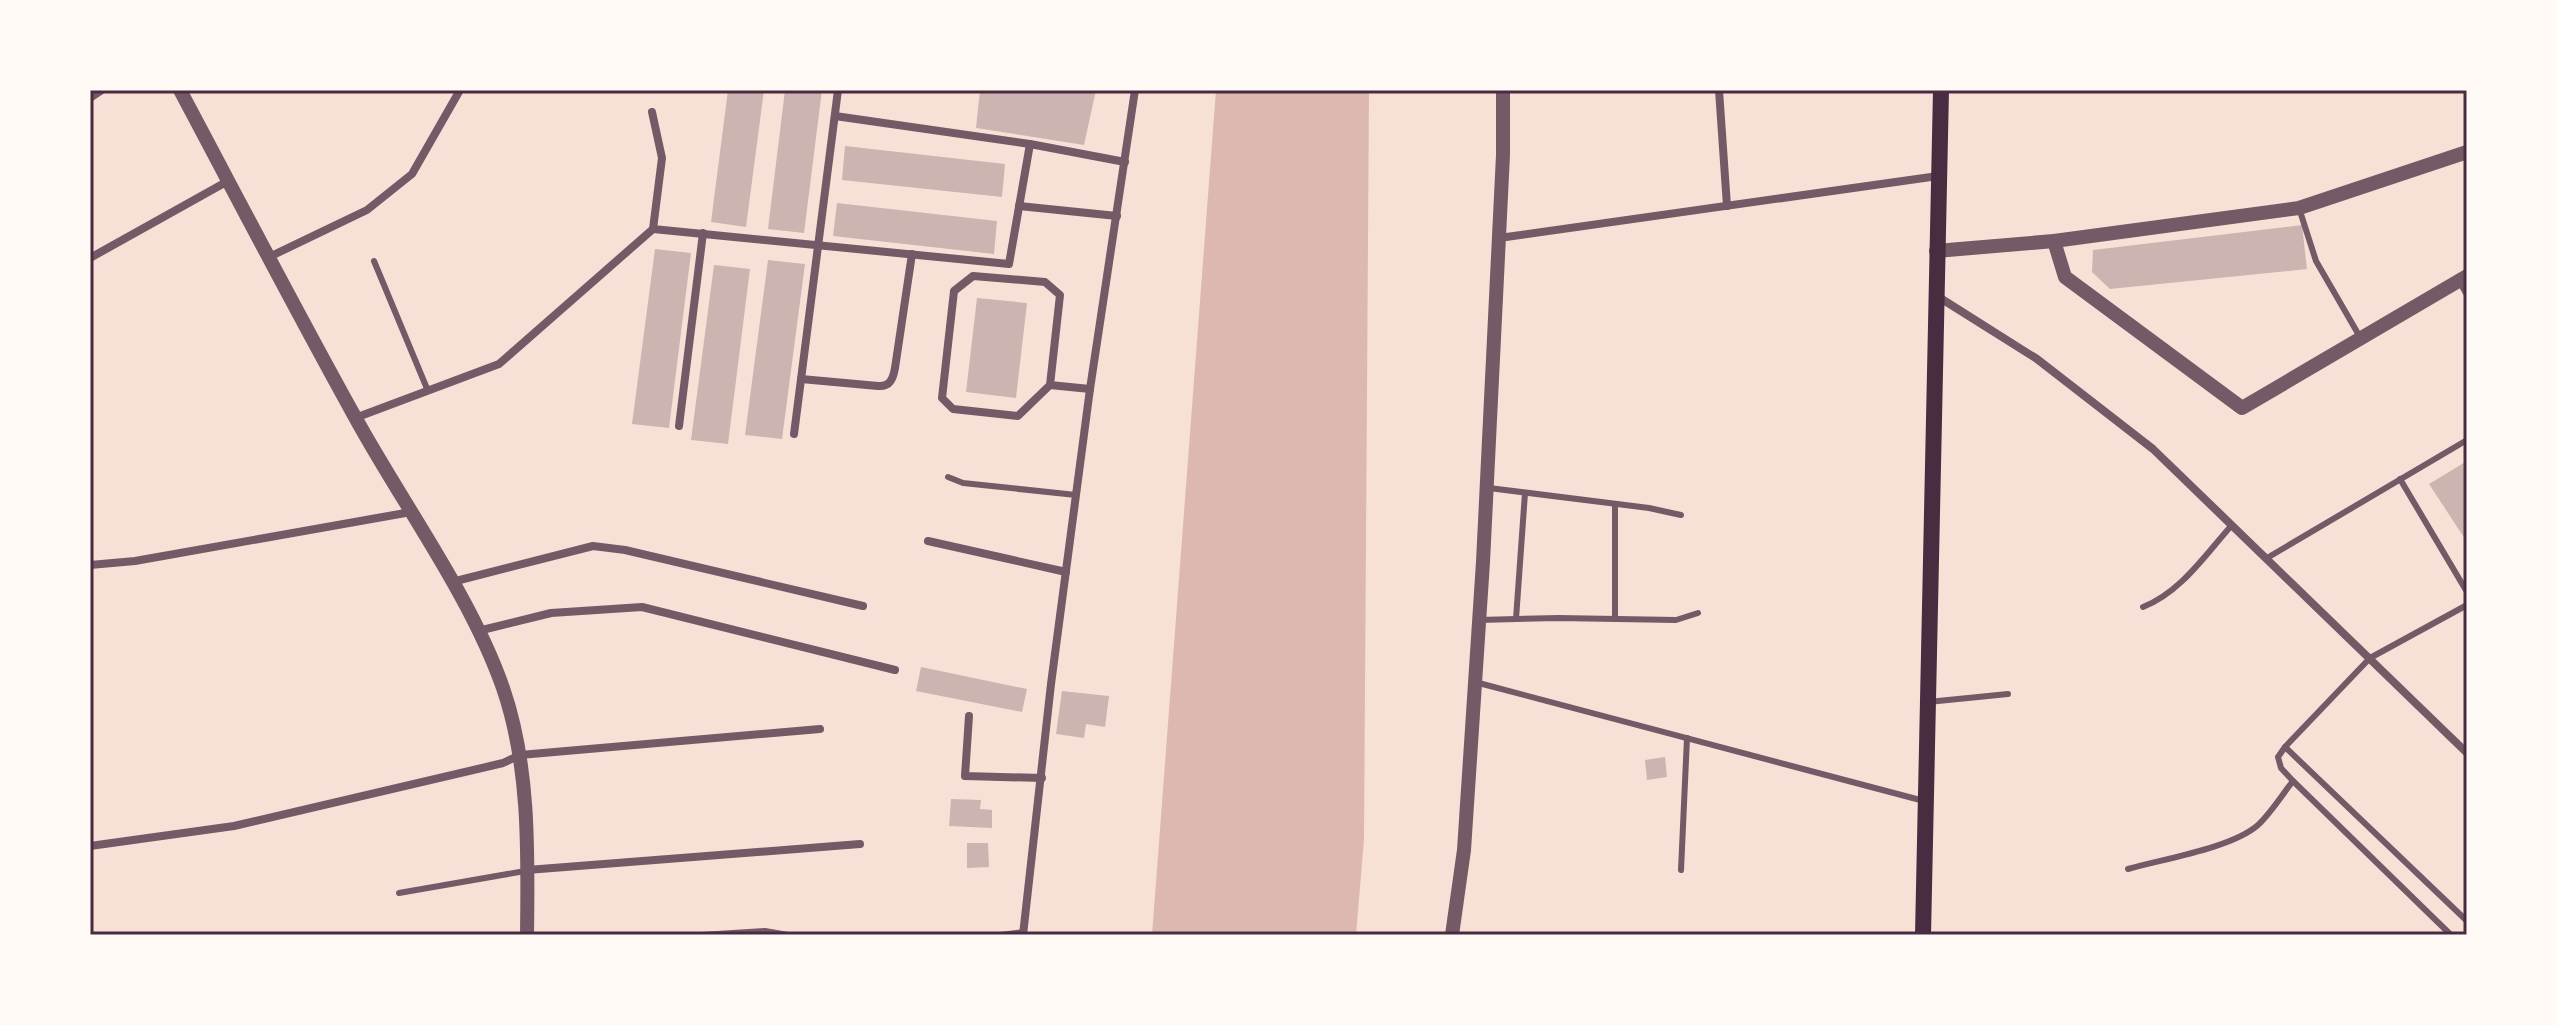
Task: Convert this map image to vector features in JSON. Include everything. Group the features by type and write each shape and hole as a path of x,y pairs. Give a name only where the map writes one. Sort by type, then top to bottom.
{"main road":[{"path":"1923,935 1941,90"}],"street":[{"path":"90,98 102,90"},
{"path":"180,90 355,418 478,632 503,688 520,755 527,870 527,935"},
{"path":"269,257 367,210 412,174 460,90"},
{"path":"794,434 838,90"},
{"path":"1023,934 1090,389 1135,90"},
{"path":"1452,935 1464,850 1479,620 1499,238 1503,90"},
{"path":"1719,90 1727,206"},
{"path":"355,418 499,364 653,229 662,158 652,112"},
{"path":"835,116 1030,144 1125,162"},
{"path":"653,229 1009,264 1030,144"},
{"path":"1936,251 2054,241 2299,208 2467,152"},
{"path":"1499,238 1938,176"},
{"path":"90,258 228,181"},
{"path":"1019,206 1117,216"},
{"path":"679,426 703,233"},
{"path":"2054,241 2065,277 2242,408 2463,278"},
{"path":"801,379 887,386 895,368 912,254"},
{"path":"1050,385 1060,295 1045,282 973,276 954,291 942,398 953,409 1018,416 1050,385 1090,389"},
{"path":"1936,295 2037,359 2153,449 2467,753"},
{"path":"90,565 135,561 411,512"},
{"path":"928,541 1066,572"},
{"path":"451,583 593,546 625,550 863,606"},
{"path":"478,632 551,613 642,607 895,670"},
{"path":"969,716 965,776 1042,778"},
{"path":"90,846 234,826 503,763 520,755 820,729"},
{"path":"527,870 860,844"}],"lane":[{"path":"2299,208 2316,261 2360,337"},
{"path":"374,261 428,391"},
{"path":"2463,278 2467,295"},
{"path":"2267,558 2467,440"},
{"path":"948,477 963,483 1076,495"},
{"path":"2400,479 2467,592"},
{"path":"1486,488 1681,515"},
{"path":"1516,619 1525,493"},
{"path":"1615,504 1615,619"},
{"path":"2143,607 2175,588 2232,525"},
{"path":"2451,935 2293,781 2281,768 2278,757 2370,658 2467,605"},
{"path":"1479,620 1676,620 1698,613"},
{"path":"1475,682 1926,801"},
{"path":"1928,702 2008,694"},
{"path":"1681,870 1687,738"},
{"path":"2285,747 2467,921"},
{"path":"2128,869 2223,843 2245,833 2258,824 2293,781"},
{"path":"399,893 527,870"},
{"path":"701,935 765,931 788,935"},
{"path":"1000,935 1023,934"}],"shaded area":[{"path":"1216,90 1369,90 1364,839 1356,935 1152,935"}],"building":[{"path":"728,90 764,90 746,227 711,222"},
{"path":"785,90 822,90 804,233 768,229"},
{"path":"980,90 1096,90 1084,145 976,128"},
{"path":"845,146 1005,164 1002,197 842,180"},
{"path":"837,203 997,221 994,254 833,236"},
{"path":"2302,225 2307,269 2110,289 2092,272 2093,250"},
{"path":"655,249 691,253 669,428 632,424"},
{"path":"768,260 805,264 782,439 745,435"},
{"path":"714,265 750,269 728,444 691,440"},
{"path":"977,298 1027,303 1016,398 966,392"},
{"path":"2467,461 2467,542 2429,484"},
{"path":"921,667 1027,689 1022,712 916,691"},
{"path":"1062,691 1109,696 1105,727 1086,724 1084,738 1056,734"},
{"path":"1665,757 1667,777 1647,780 1645,760"},
{"path":"951,799 981,800 980,809 992,810 992,828 949,826"},
{"path":"967,843 988,843 989,867 967,868"}]}
